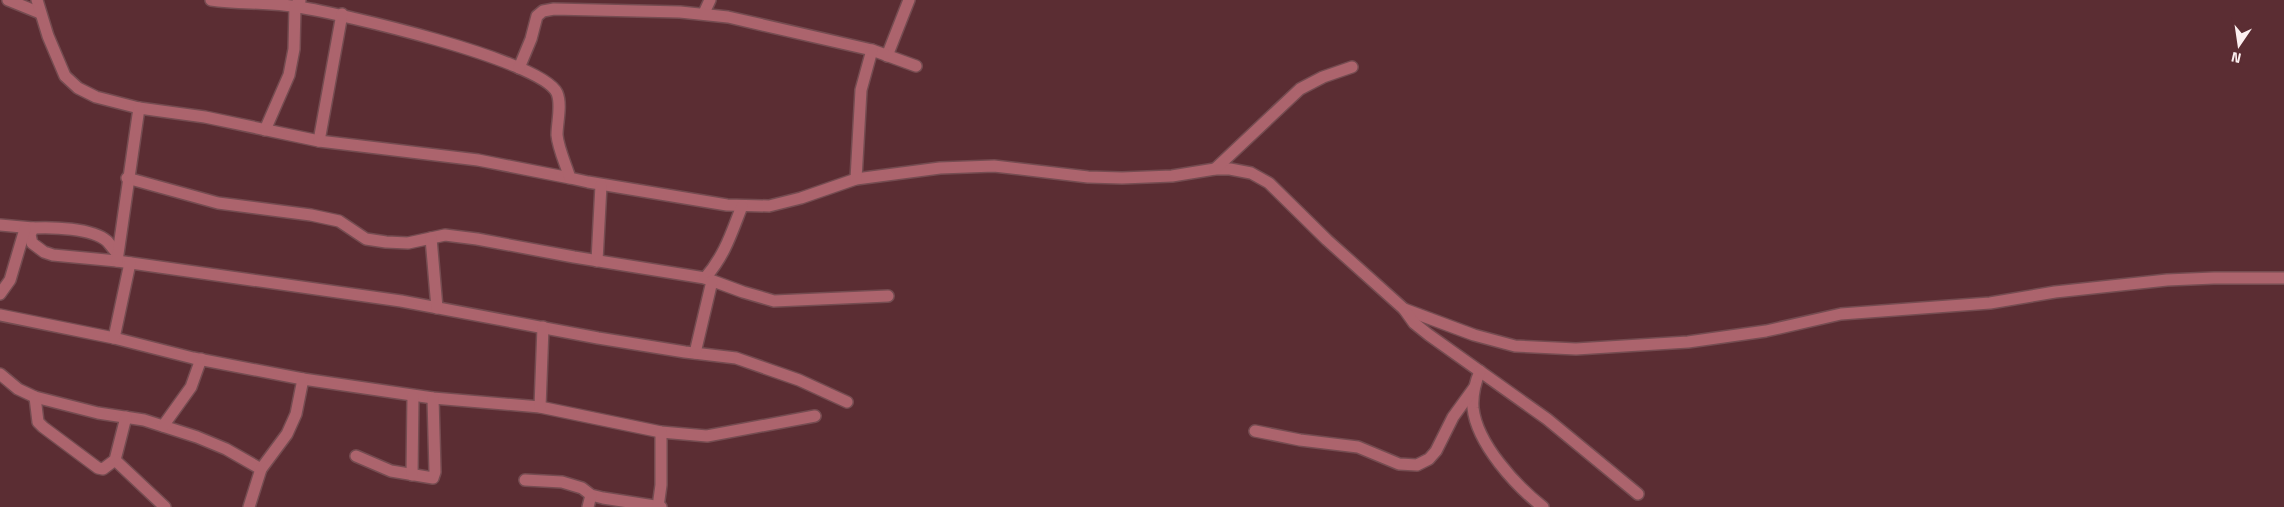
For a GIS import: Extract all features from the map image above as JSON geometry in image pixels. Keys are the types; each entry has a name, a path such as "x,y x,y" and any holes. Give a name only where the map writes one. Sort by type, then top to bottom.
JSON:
{"street":[{"path":"8,0 40,14"},
{"path":"37,0 40,14 65,76 78,88 96,98 139,108 205,117 319,141 478,160 601,185 742,206 769,206 856,179 940,168 994,166 1034,169 1088,177 1113,178 1172,176 1215,169 1230,169 1251,173 1270,184 1327,240 1404,309 1414,323 1428,335 1547,419 1638,494"},
{"path":"211,0 298,3 432,37 519,68 548,83 557,93 559,109 557,136 570,178"},
{"path":"704,13 710,0"},
{"path":"887,56 909,0"},
{"path":"265,130 289,76 294,49 298,3"},
{"path":"519,68 531,39 534,22 543,11 554,9 704,13 872,50 916,66"},
{"path":"319,141 342,14"},
{"path":"856,179 861,90 872,50"},
{"path":"1215,169 1300,89 1323,77 1352,67"},
{"path":"117,257 127,178 139,108"},
{"path":"127,178 218,203 330,219 339,222 366,238 408,243 446,236 477,239 708,279 774,301 888,296"},
{"path":"597,261 601,185"},
{"path":"695,353 708,279 727,245 742,206"},
{"path":"0,225 29,229 45,227 98,235 107,241 117,257"},
{"path":"29,229 32,243 44,252 53,255 117,257 130,263 437,308 544,326 598,338 736,358 799,380 847,402"},
{"path":"0,294 10,280 29,229"},
{"path":"431,238 437,308"},
{"path":"114,338 130,263"},
{"path":"1404,309 1474,335 1515,346 1576,349 1688,342 1766,331 1841,314 1990,303 2055,292 2167,280 2284,278"},
{"path":"0,315 114,338 201,359 303,379 413,396 540,407 661,432 707,436 815,416"},
{"path":"540,407 544,326"},
{"path":"164,426 191,387 201,359"},
{"path":"1480,371 1474,388 1473,406 1481,433 1494,455 1532,502 1543,507"},
{"path":"0,374 18,389 35,397 98,413 144,420 164,426 226,449 261,469"},
{"path":"249,507 261,469 290,428 296,414 303,379"},
{"path":"1255,431 1300,440 1358,447 1399,464 1418,465 1429,459 1436,451 1453,417 1474,388"},
{"path":"412,475 413,396"},
{"path":"35,397 38,422 42,427 98,468 103,469 115,460 126,418"},
{"path":"356,456 391,471 430,478 435,475 433,398"},
{"path":"525,480 562,482 582,488 591,495 622,502 660,507 661,432"},
{"path":"115,460 165,507"},
{"path":"588,507 591,495"}]}
